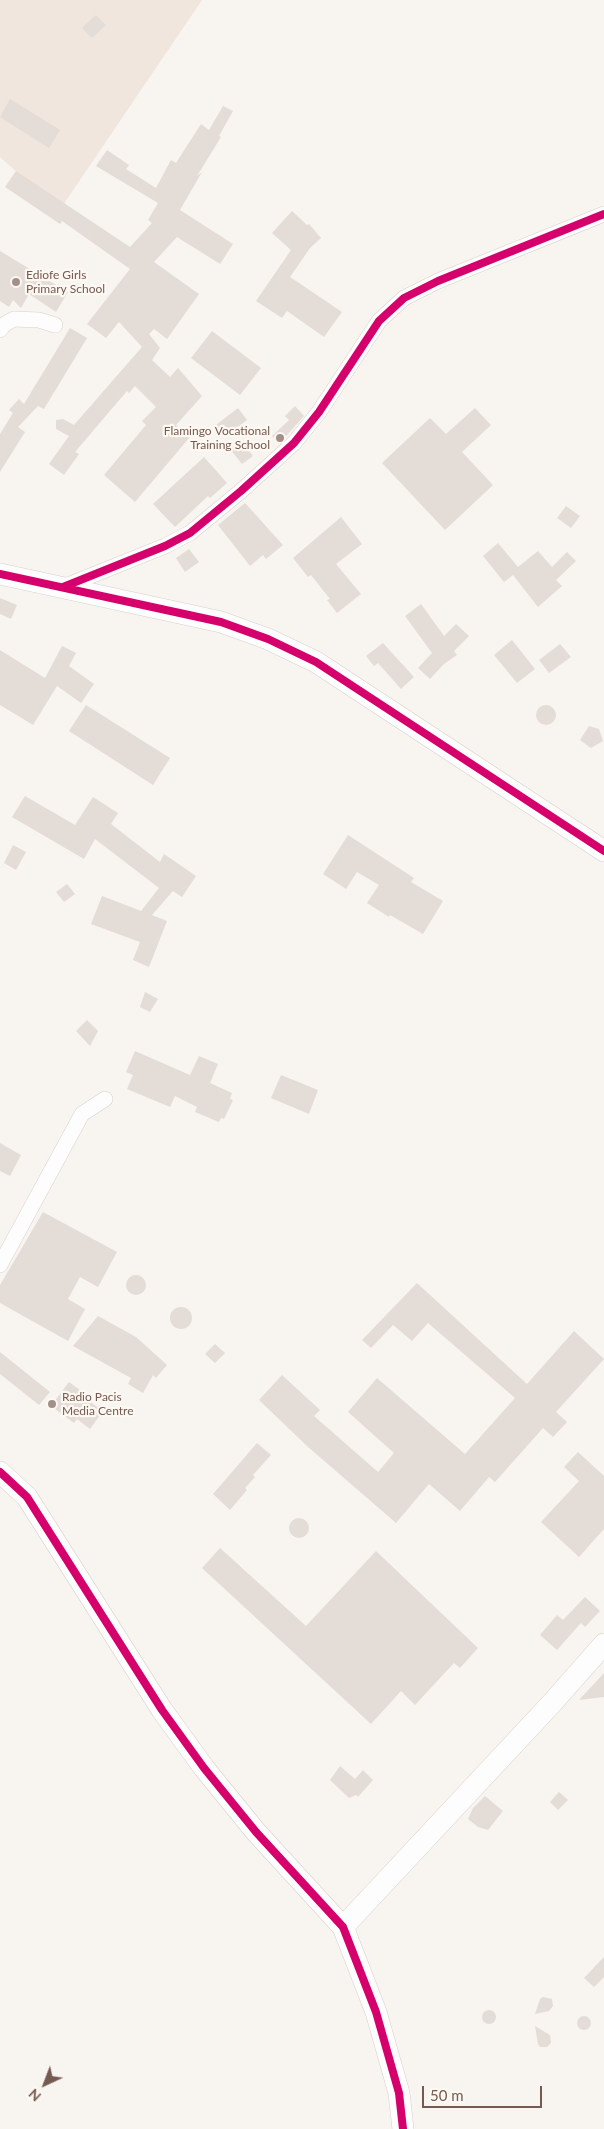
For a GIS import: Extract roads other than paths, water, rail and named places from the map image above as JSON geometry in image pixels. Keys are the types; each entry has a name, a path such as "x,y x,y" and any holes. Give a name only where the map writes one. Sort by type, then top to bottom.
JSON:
{"street":[{"path":"63,587 165,546 190,533 242,491 294,443 320,412 379,321 404,298 438,281 604,214"},
{"path":"0,330 14,318 39,320 55,325"},
{"path":"0,574 221,622 292,650 316,662 604,851"},
{"path":"0,1265 82,1114 105,1099"},
{"path":"0,1472 27,1497 162,1710 204,1768 256,1832 343,1927 376,2012 398,2093 403,2129"},
{"path":"343,1927 552,1703 604,1644"}],"place":[{"name":"Ediofe Girls Primary School","path":"16,282"},
{"name":"Flamingo Vocational Training School","path":"280,438"},
{"name":"Radio Pacis Media Centre","path":"52,1404"}]}
